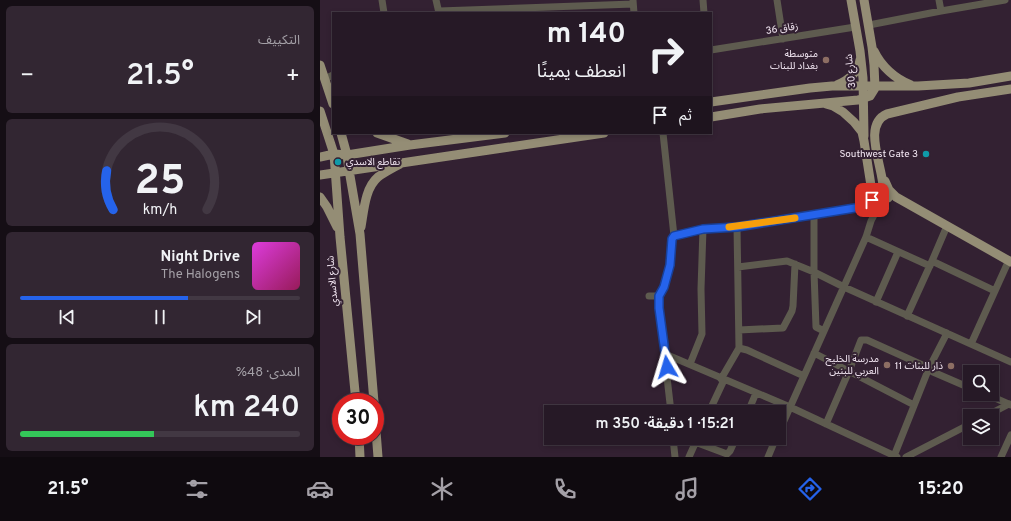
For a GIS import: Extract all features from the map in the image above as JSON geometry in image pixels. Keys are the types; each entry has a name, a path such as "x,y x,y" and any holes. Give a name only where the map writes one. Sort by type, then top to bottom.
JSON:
{"main road":[{"name":"شارع 30","path":"851,0 860,51 864,86 864,141"},
{"path":"712,117 760,109 864,99 872,95 875,87 872,47 864,0"},
{"path":"872,47 877,57 893,75 906,83 918,86"},
{"path":"832,86 844,82 855,73 859,65 860,51"},
{"path":"320,65 329,77 331,95"},
{"path":"712,102 832,86 918,86 969,83 1011,76"},
{"path":"969,83 971,95"},
{"path":"864,116 871,98 880,89 887,87"},
{"path":"879,197 884,189 875,133 877,123 880,119 892,113 938,101 1011,89"},
{"path":"819,104 833,106 843,112 862,132 872,189 879,197 908,204"},
{"name":"شارع الاسدي","path":"320,111 334,154 340,237 355,393"},
{"path":"341,134 347,155 360,234 373,393"},
{"path":"380,134 410,145"},
{"path":"320,157 334,154 347,155 497,134"},
{"path":"320,175 405,161 597,134"},
{"path":"360,234 364,207 369,190 378,177 405,161"},
{"path":"881,169 889,190 896,197 1010,261"},
{"path":"320,197 331,214 340,237"},
{"path":"359,445 360,457"},
{"path":"377,445 378,457"}],"street":[{"path":"382,0 384,12"},
{"path":"436,0 439,12 633,2 634,12"},
{"path":"703,0 704,12"},
{"path":"777,0 783,39"},
{"path":"939,0 941,11"},
{"path":"869,25 1006,0"},
{"name":"زقاق 36","path":"712,50 855,27"},
{"path":"663,134 674,236 672,239 670,265 664,287 659,296 659,308 670,405"},
{"path":"674,236 703,229 737,227 861,207 879,197"},
{"path":"786,416 866,237 879,197"},
{"path":"814,215 816,327 824,331"},
{"path":"907,316 947,226"},
{"path":"712,405 739,348 737,227"},
{"path":"690,364 702,334 701,289 703,229"},
{"path":"866,237 898,252 995,291"},
{"path":"876,302 898,252"},
{"path":"971,344 1010,261"},
{"path":"738,267 787,262 795,264 1011,362"},
{"path":"739,330 783,328 793,306 795,264"},
{"path":"649,296 659,296"},
{"path":"665,354 790,407 896,456 929,368 947,334"},
{"path":"826,424 861,340 867,340 963,385"},
{"path":"739,348 747,350 804,376"},
{"path":"814,353 914,405"},
{"path":"751,405 756,393"},
{"path":"999,400 1010,405"},
{"path":"999,410 1010,405"},
{"path":"906,457 963,428"},
{"path":"1001,457 1011,435"},
{"path":"674,445 675,457"},
{"path":"689,457 694,445"},
{"path":"707,445 728,454 732,445"},
{"path":"768,457 773,445"}],"slow traffic":[{"path":"729,227 795,218"}],"place":[{"name":"متوسطة بغداد للبنات","path":"826,60"},
{"name":"Southwest Gate 3","path":"926,154"},
{"name":"تقاطع الاسدي","path":"338,162"},
{"name":"مدرسة الخليج العربي للبنين","path":"887,365"},
{"name":"11 ذار للبنات","path":"951,366"}],"route":[{"path":"667,367 659,308 659,296 664,287 670,265 672,239 674,236 677,234 703,229 737,227 861,207 872,200"}]}
